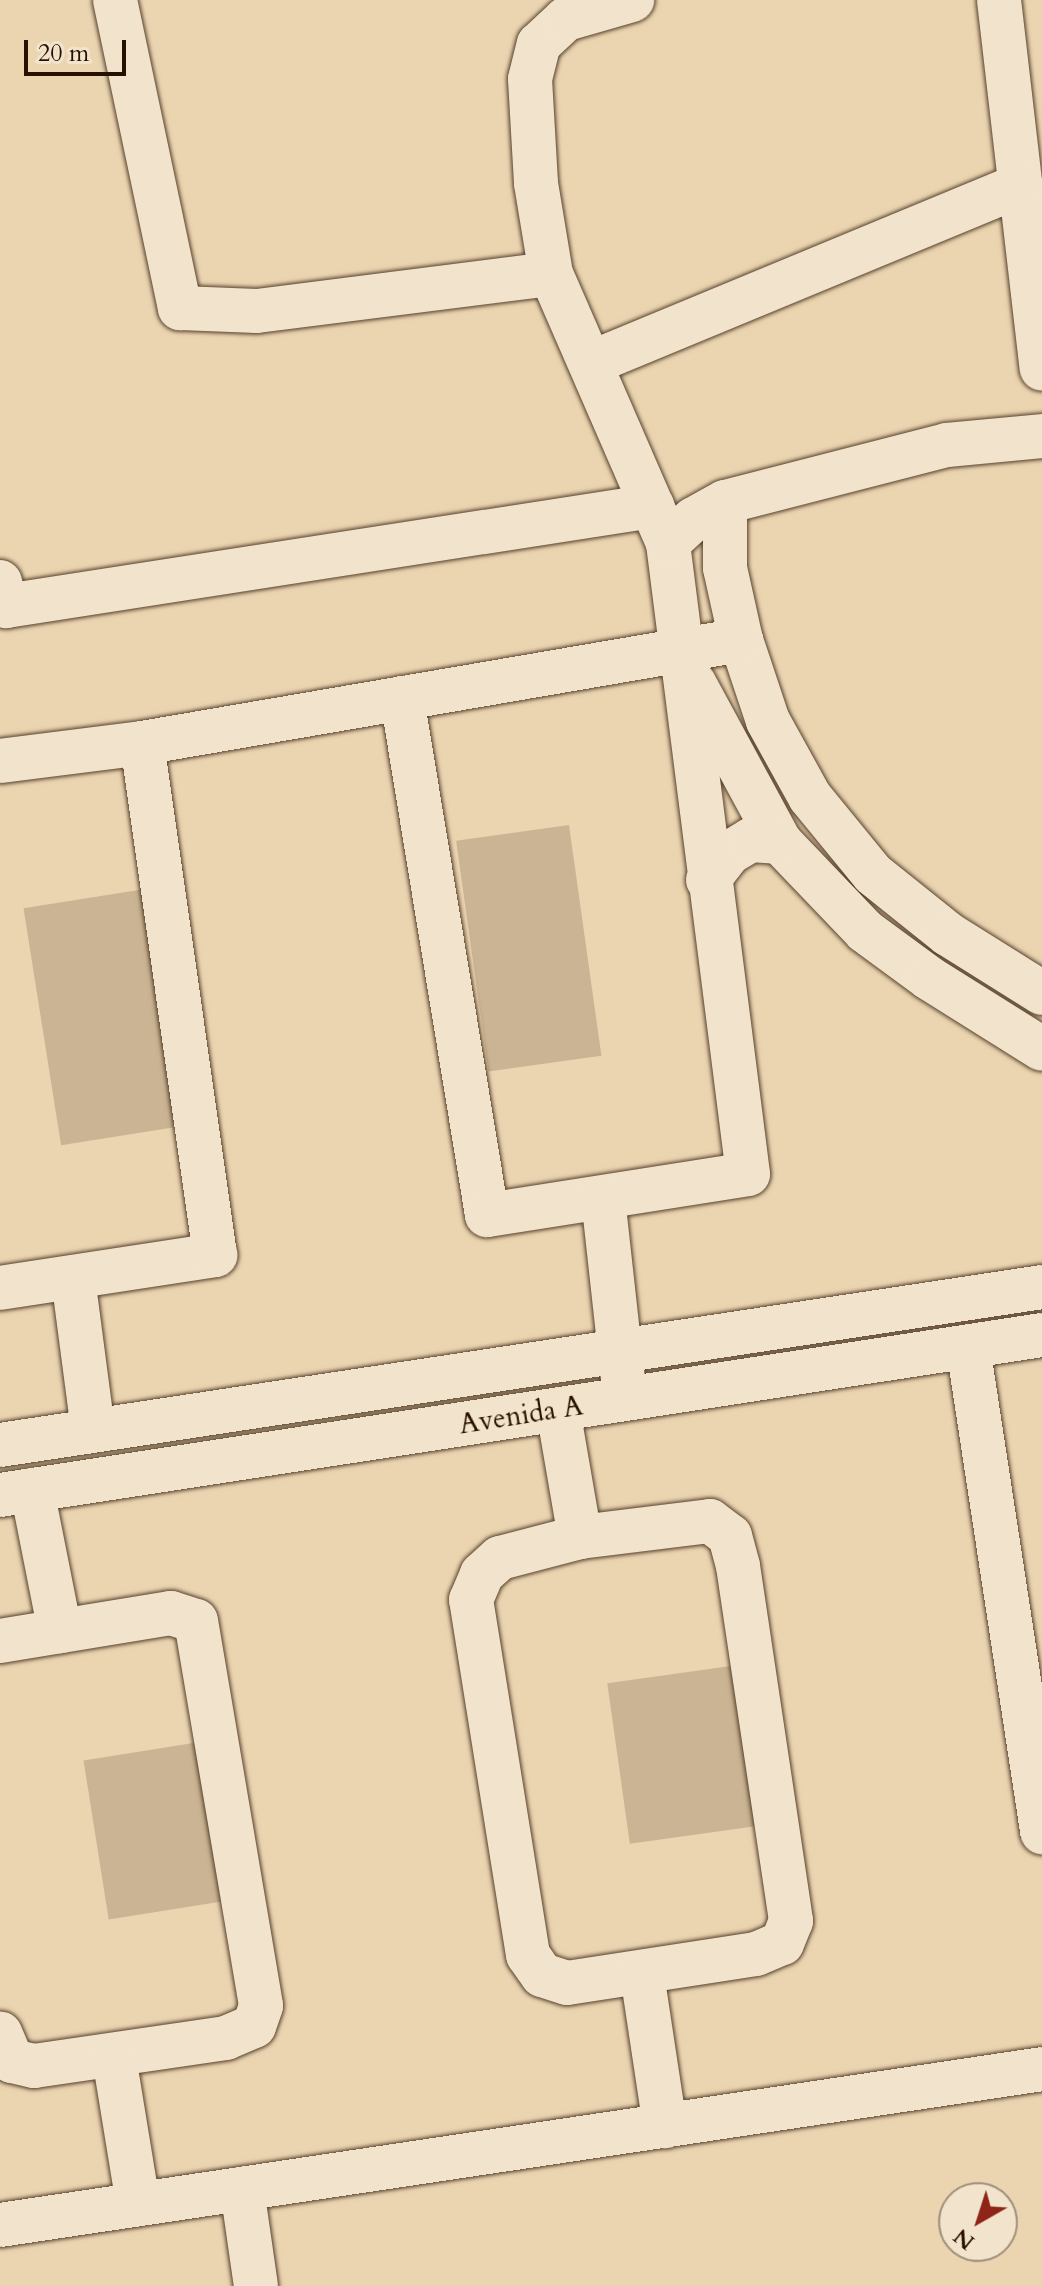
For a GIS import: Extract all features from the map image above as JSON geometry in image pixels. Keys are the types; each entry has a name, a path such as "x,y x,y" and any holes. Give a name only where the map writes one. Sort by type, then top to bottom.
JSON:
{"street":[{"path":"115,0 180,308 257,311 551,274"},
{"path":"402,698 487,1215 748,1174 660,525 551,274 536,183 530,79 539,44 566,19 632,0"},
{"path":"999,0 1042,369"},
{"path":"591,363 1021,185"},
{"path":"0,582 6,606 660,525 694,519 725,502 947,445 1042,436"},
{"path":"725,502 725,568 741,640 768,721 810,797 873,874 948,934 1042,993"},
{"path":"0,761 142,743 677,648 741,640"},
{"path":"677,648 726,750 780,842 865,931 929,978 1042,1049"},
{"path":"0,1288 215,1255 142,743"},
{"path":"708,880 729,853 751,840 780,842"},
{"path":"603,1198 626,1398"},
{"path":"73,1278 93,1430"},
{"name":"Avenida A","path":"0,1445 1042,1287"},
{"name":"Avenida A","path":"16,1492 1042,1335"},
{"path":"968,1347 1040,1804"},
{"path":"558,1410 580,1537"},
{"path":"16,1492 60,1631"},
{"path":"710,1521 730,1536 791,1921 782,1943 756,1954 642,1974 567,1983 542,1975 528,1955 471,1600 482,1574 500,1558 580,1537 710,1521"},
{"path":"0,1641 171,1613 196,1621 261,2006 254,2026 226,2038 114,2057 34,2066 12,2061 0,2033"},
{"path":"642,1974 665,2126"},
{"path":"114,2057 138,2204"},
{"path":"0,2225 1042,2069"},
{"path":"242,2189 256,2286"}],"shaded area":[{"path":"569,825 601,1056 489,1072 456,841"},
{"path":"145,889 183,1126 61,1145 24,908"},
{"path":"738,1665 761,1825 630,1844 607,1683"},
{"path":"206,1741 231,1900 109,1919 84,1760"}]}
